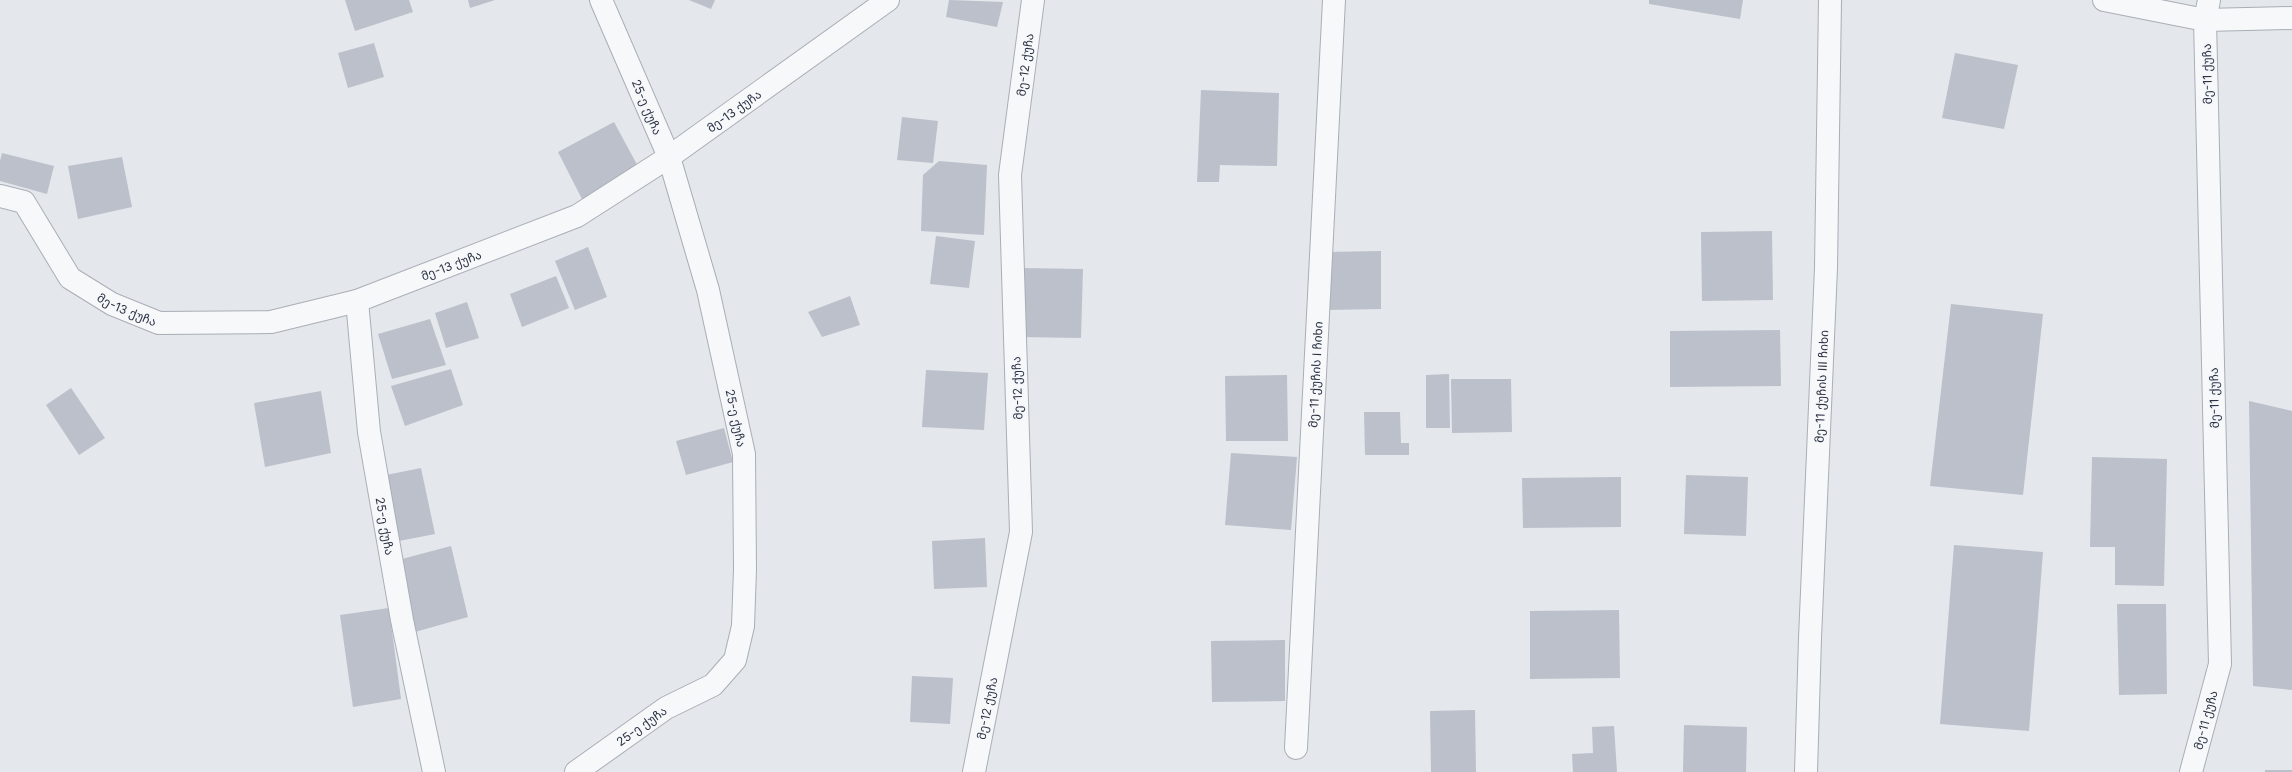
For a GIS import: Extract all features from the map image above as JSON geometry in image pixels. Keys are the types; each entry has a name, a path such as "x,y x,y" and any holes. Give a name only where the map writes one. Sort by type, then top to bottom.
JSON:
{"street":[{"name":"25-ე ქუჩა","path":"576,772 666,708 713,685 735,660 743,626 746,511 744,454 708,290 669,157 601,0"},
{"name":"მე-13 ქუჩა","path":"0,196 24,202 70,278 112,304 159,323 271,322 357,300 577,216 669,157 888,0"},
{"name":"მე-12 ქუჩა","path":"974,772 1021,532 1010,175 1033,0"},
{"name":"მე-11 ქუჩის I ჩიხი","path":"1296,748 1334,0"},
{"name":"მე-11 ქუჩის III ჩიხი","path":"1806,772 1810,638 1826,268 1830,0"},
{"path":"2104,0 2292,18"},
{"name":"მე-11 ქუჩა","path":"2191,772 2220,664 2207,10"},
{"name":"25-ე ქუჩა","path":"357,300 369,432 402,620 434,772"}],"building":[{"path":"345,0 409,0 413,12 355,31"},
{"path":"468,0 495,0 470,8"},
{"path":"689,0 715,0 711,9"},
{"path":"949,0 1003,2 997,27 946,17"},
{"path":"1649,0 1743,0 1740,19 1649,4"},
{"path":"374,43 384,77 348,88 338,53"},
{"path":"1955,53 2018,65 2004,129 1942,118"},
{"path":"1201,90 1279,93 1277,166 1220,165 1219,182 1197,182"},
{"path":"902,117 938,121 933,163 897,160"},
{"path":"614,122 641,172 584,203 558,152"},
{"path":"2,153 54,166 47,194 0,181 0,161"},
{"path":"122,157 132,207 78,219 68,166"},
{"path":"939,161 987,165 984,235 921,231 923,175"},
{"path":"1772,231 1773,300 1702,301 1701,232"},
{"path":"936,236 975,241 969,288 930,284"},
{"path":"588,247 607,297 575,310 555,261"},
{"path":"1381,251 1381,309 1328,310 1327,252"},
{"path":"1022,268 1083,269 1081,338 1020,337"},
{"path":"556,276 569,308 522,327 510,294"},
{"path":"850,296 860,325 822,337 808,312"},
{"path":"467,302 479,338 446,348 435,313"},
{"path":"1951,304 2043,314 2023,495 1930,486"},
{"path":"430,319 446,365 392,379 378,334"},
{"path":"1780,330 1781,386 1670,387 1670,331"},
{"path":"451,369 463,405 405,426 391,386"},
{"path":"926,370 988,373 984,430 922,427"},
{"path":"1449,374 1450,428 1426,428 1426,375"},
{"path":"1287,375 1288,441 1226,441 1225,376"},
{"path":"1451,379 1511,379 1512,432 1452,433"},
{"path":"71,388 105,438 79,455 46,405"},
{"path":"321,391 331,453 265,467 254,403"},
{"path":"2249,401 2292,411 2292,690 2253,686"},
{"path":"1364,412 1400,412 1401,443 1409,443 1409,455 1365,455"},
{"path":"724,428 733,462 686,475 676,441"},
{"path":"1231,453 1297,457 1291,530 1225,525"},
{"path":"2092,457 2167,459 2164,586 2115,585 2115,547 2090,547"},
{"path":"421,468 435,534 399,541 386,475"},
{"path":"1686,475 1748,477 1746,536 1684,534"},
{"path":"1621,477 1621,527 1523,528 1522,478"},
{"path":"985,538 987,587 934,589 932,541"},
{"path":"1954,545 2043,552 2029,731 1940,724"},
{"path":"451,546 468,617 415,632 398,560"},
{"path":"2117,604 2166,604 2167,694 2119,695"},
{"path":"389,608 401,699 353,707 340,615"},
{"path":"1619,610 1620,678 1530,679 1530,611"},
{"path":"1285,640 1285,701 1212,702 1211,641"},
{"path":"912,676 953,678 950,724 910,722"},
{"path":"1475,710 1476,772 1431,772 1430,711"},
{"path":"1684,725 1747,727 1746,772 1683,772"},
{"path":"1614,726 1617,772 1573,772 1572,754 1593,753 1592,727"},
{"path":"2265,770 2292,770 2292,772 2265,772"}]}
